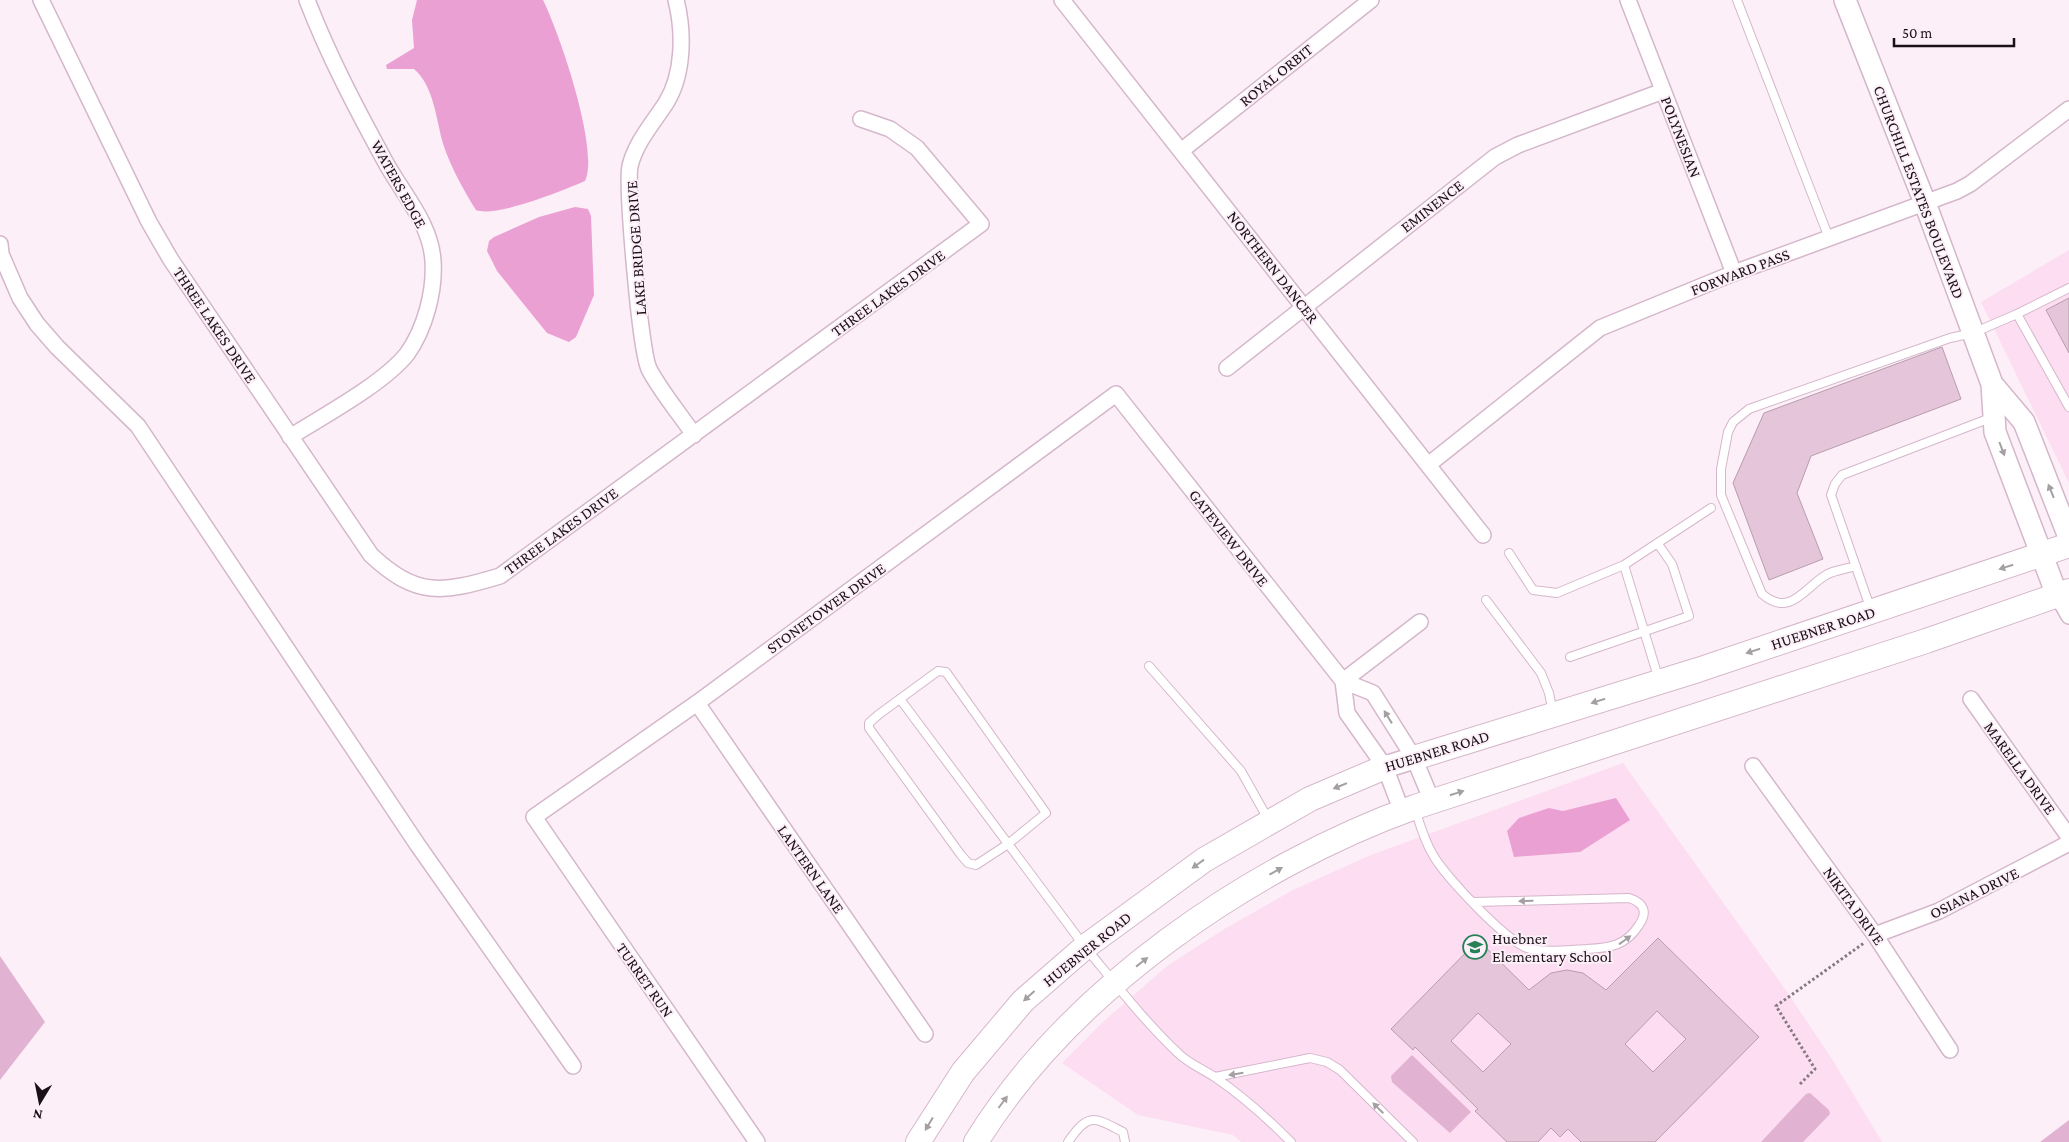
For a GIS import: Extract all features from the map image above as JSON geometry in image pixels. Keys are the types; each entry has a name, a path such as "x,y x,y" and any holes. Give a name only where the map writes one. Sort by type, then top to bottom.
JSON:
{"main road":[{"name":"HUEBNER ROAD","path":"1414,758 1659,682 2041,556 2069,545"},
{"path":"976,1142 1002,1102 1059,1035 1115,984 1177,935 1240,892 1320,848 1369,824 1416,807 1926,641 2063,593"},
{"name":"HUEBNER ROAD","path":"918,1142 963,1072 1023,1001 1085,947 1204,860 1269,821 1310,799 1385,767"}],"street":[{"name":"THREE LAKES DRIVE","path":"41,0 150,222 171,260 371,555 390,574 420,587 437,589 461,588 500,576 981,224 917,148 890,129 861,119"},
{"name":"WATERS EDGE","path":"290,436 365,389 406,354 423,323 431,287 433,260 421,220 386,164 351,100 324,44 307,0"},
{"name":"LAKE BRIDGE DRIVE","path":"676,0 681,51 677,73 667,101 648,129 634,155 630,166 630,196 642,337 649,368 694,435"},
{"name":"NORTHERN DANCER","path":"1062,0 1483,535"},
{"name":"ROYAL ORBIT","path":"1181,151 1371,0"},
{"name":"POLYNESIAN","path":"1628,0 1734,273"},
{"name":"CHURCHILL ESTATES BOULEVARD","path":"1845,0 1925,203 1992,384 2004,412 2024,422 2069,537"},
{"name":"EMINENCE","path":"1227,368 1495,157 1518,146 1663,91"},
{"name":"FORWARD PASS","path":"1428,465 1600,328 1734,273 1925,203 1970,184 2069,109"},
{"path":"0,244 1,254 20,298 38,324 57,347 138,426 417,844 573,1066"},
{"name":"GATEVIEW DRIVE","path":"1116,394 1343,681"},
{"name":"STONETOWER DRIVE","path":"534,817 696,703 1116,394"},
{"path":"2004,412 1995,432 2041,556 2063,593 2069,616"},
{"path":"1343,681 1420,622"},
{"path":"1343,681 1374,693 1414,758 1416,807"},
{"path":"1343,681 1347,713 1416,807"},
{"name":"MARELLA DRIVE","path":"1971,699 2069,837"},
{"name":"LANTERN LANE","path":"696,703 925,1034"},
{"name":"HUEBNER ROAD","path":"1385,767 1414,758"},
{"name":"NIKITA DRIVE","path":"1753,766 1875,935 1950,1050"},
{"name":"TURRET RUN","path":"534,817 757,1142"},
{"name":"OSIANA DRIVE","path":"1875,935 1939,911 2069,843"}],"lane":[{"path":"1737,0 1829,238"},
{"path":"1856,566 1826,574 1797,599 1776,603 1762,594 1722,495 1721,469 1728,432 1733,422 1748,409 1923,347 1973,333 2069,288"},
{"path":"2017,314 2069,407"},
{"path":"1872,612 1832,495 1835,484 1842,475 2004,412"},
{"path":"1509,554 1533,590 1557,593 1624,565 1711,508"},
{"path":"1570,657 1689,616 1672,564 1658,544"},
{"path":"1624,565 1659,682"},
{"path":"1486,600 1541,673 1549,692 1554,715"},
{"path":"1149,666 1241,771 1269,821"},
{"path":"935,672 946,672 1046,813 1008,844 976,865 968,863 869,728 869,723 935,672"},
{"path":"900,698 1085,947 1115,984 1178,1054 1215,1077 1261,1112 1291,1142"},
{"path":"1416,807 1422,833 1443,870 1474,902 1509,937 1529,949 1554,951 1612,947 1625,942 1644,917 1644,907 1639,901 1629,898 1474,902"},
{"path":"1215,1077 1310,1058 1326,1062 1340,1070 1413,1142"},
{"path":"1068,1142 1089,1120 1100,1119 1123,1132 1126,1142"}],"path":[{"path":"1800,1084 1815,1070 1776,1006 1875,935"}],"shaded area":[{"path":"417,0 543,0 567,63 583,119 588,166 585,181 514,207 499,210 476,210 448,158 433,102 426,84 414,69 387,69 386,65 414,48 412,20"},
{"path":"575,207 588,209 591,216 594,295 576,337 569,342 547,333 497,271 487,251 489,241 494,237 539,217"},
{"path":"2069,250 2069,483 1981,302"},
{"name":"Huebner Elementary School","path":"1623,763 1785,989 1832,1059 1882,1142 1241,1142 1233,1135 1138,1115 1062,1063 1104,1021 1167,966 1226,928 1293,890 1371,855"},
{"path":"1616,798 1630,820 1580,852 1514,857 1507,831 1519,818 1549,808 1563,811"},
{"path":"0,956 45,1022 0,1080"},
{"path":"1412,1055 1471,1112 1450,1133 1392,1082 1391,1076"},
{"path":"1810,1093 1829,1110 1830,1114 1803,1142 1761,1142 1806,1094"},
{"path":"2069,1120 2069,1142 2040,1142"}],"building":[{"path":"2069,298 2069,353 2046,310"},
{"path":"1942,347 1961,399 1811,456 1797,493 1823,559 1769,580 1733,483 1764,413"},
{"path":"1658,938 1759,1037 1655,1142 1581,1142 1568,1129 1560,1137 1551,1128 1538,1142 1507,1142 1475,1111 1478,1109 1415,1047 1413,1050 1391,1029 1478,940 1529,990 1551,973 1567,970 1583,973 1606,990","holes":["1657,1011 1686,1039 1653,1072 1625,1044","1478,1013 1511,1044 1483,1072 1451,1041"]}],"place":[{"name":"Huebner Elementary School","path":"1475,947"}]}
